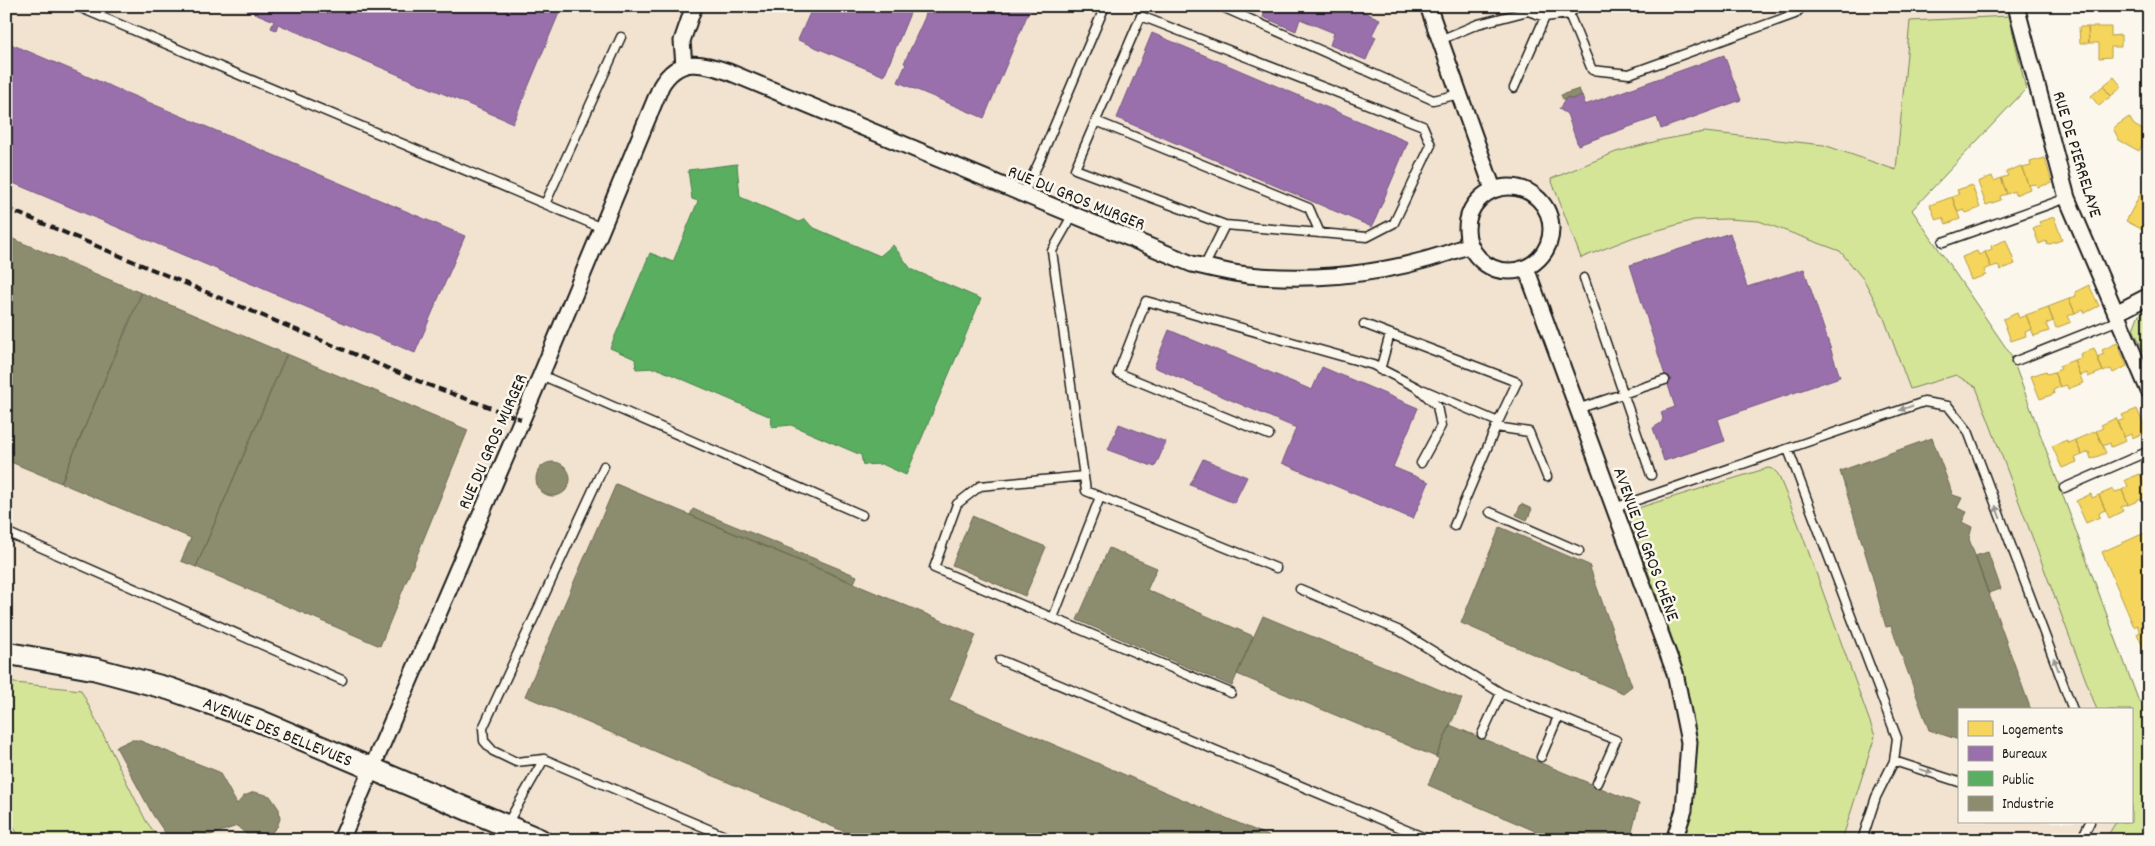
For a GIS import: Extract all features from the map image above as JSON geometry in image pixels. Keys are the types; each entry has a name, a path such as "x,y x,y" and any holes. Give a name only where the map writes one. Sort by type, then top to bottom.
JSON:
{"street":[{"path":"684,65 682,41 694,6"},
{"path":"1428,6 1494,189"},
{"name":"RUE DE PIERRELAYE","path":"2016,6 2067,198 2149,391"},
{"name":"RUE DU GROS MURGER","path":"341,840 541,375 661,86 667,75 684,65 700,64 721,70 1072,216 1192,264 1204,267 1246,275 1314,278 1349,276 1407,265 1470,245"},
{"path":"1503,187 1523,189 1539,199 1549,216 1550,236 1548,246 1536,261 1526,268 1509,271 1490,266 1475,254 1470,245 1466,229 1470,212 1479,198 1494,189 1503,187"},
{"name":"AVENUE DU GROS CHÊNE","path":"1526,268 1676,673 1689,742 1684,810 1674,840"},
{"path":"2118,317 2149,296"},
{"name":"AVENUE DES BELLEVUES","path":"6,653 95,668 170,689 258,720 540,840"}],"lane":[{"path":"76,6 602,228"},
{"path":"1023,195 1039,162 1105,6"},
{"path":"1220,6 1434,100 1460,94"},
{"path":"1440,40 1478,24 1528,11 1545,17 1569,14 1578,6"},
{"path":"1569,14 1592,70 1629,74 1796,14 1803,6"},
{"path":"1141,16 1423,126 1431,145 1394,223 1367,237 1225,225 1075,169 1141,16"},
{"path":"1514,88 1545,17"},
{"path":"545,204 621,37"},
{"path":"1096,121 1309,208 1320,233"},
{"path":"1942,242 2067,198"},
{"path":"1072,216 1052,251 1086,491 1276,568"},
{"path":"1204,267 1225,225"},
{"path":"1584,278 1651,475"},
{"path":"1269,435 1118,373 1146,301 1372,365 1497,425 1529,432 1547,477"},
{"path":"2016,360 2118,317"},
{"path":"1364,324 1517,382 1454,526"},
{"path":"1380,370 1390,334"},
{"path":"541,375 862,515"},
{"path":"1578,409 1666,380"},
{"path":"1418,388 1437,406 1442,426 1420,463"},
{"path":"1614,508 1924,402 1948,406 1968,431 2072,708"},
{"path":"1788,449 1897,738 1894,761 1876,797 1862,840"},
{"path":"2064,488 2149,451"},
{"path":"604,466 483,728 484,741 493,751 516,762 544,759 734,840"},
{"path":"1084,476 980,486 957,504 934,568 1231,693"},
{"path":"1053,618 1100,497"},
{"path":"1490,512 1579,551"},
{"path":"6,532 342,680"},
{"path":"1300,589 1400,631 1501,693 1616,740 1597,783"},
{"path":"1000,660 1430,840"},
{"path":"1482,734 1501,693"},
{"path":"1540,757 1558,717"},
{"path":"506,826 544,759"},
{"path":"1894,761 1958,782"},
{"path":"2081,840 2088,824"}],"shaded area":[{"path":"6,6 2005,6 2015,36 2026,89 1912,210 2011,355 2149,728 2149,840 6,840"}],"green space":[{"path":"2009,16 2026,89 1912,210 2011,355 2139,702 2149,697 2149,840 2105,840 2115,824 2132,824 2132,708 2096,708 1976,387 1956,375 1910,389 1884,318 1864,280 1840,251 1759,221 1727,219 1694,220 1634,237 1581,258 1551,179 1616,152 1661,140 1704,132 1824,145 1896,170 1910,21"},
{"path":"2149,308 2149,352 2147,357 2133,329 2138,316"},
{"path":"1768,468 1773,469 1778,474 1798,523 1875,736 1842,840 1685,840 1693,804 1696,753 1693,722 1684,672 1630,521 1641,507"},
{"path":"6,682 81,690 146,821 160,840 22,840 10,822 6,821"}],"building: Logements":[{"path":"2079,27 2088,27 2089,43 2080,43"},
{"path":"2088,27 2111,27 2111,36 2121,35 2121,47 2111,47 2111,57 2099,58 2099,43 2089,43"},
{"path":"2114,77 2122,87 2111,96 2103,86"},
{"path":"2103,86 2111,96 2099,106 2091,96"},
{"path":"2129,117 2134,125 2148,133 2139,151 2119,140 2113,128"},
{"path":"2045,158 2052,183 2037,187 2036,184 2028,185 2022,168 2031,166 2030,162"},
{"path":"2021,166 2030,189 2015,195 2014,191 2007,194 2001,178 2008,176 2006,172"},
{"path":"1992,176 1994,181 2001,178 2007,194 2000,196 2001,200 1986,205 1978,182"},
{"path":"1972,185 1980,208 1966,213 1964,210 1958,212 1952,197 1959,194 1957,190"},
{"path":"2141,193 2149,197 2149,224 2145,231 2126,221"},
{"path":"1952,197 1960,219 1946,224 1943,218 1936,220 1930,205"},
{"path":"2054,217 2062,240 2047,245 2046,241 2039,244 2033,228 2041,226 2039,222"},
{"path":"2006,240 2015,264 2000,270 1998,265 1991,267 1985,252 1992,249 1991,246"},
{"path":"1977,251 1979,255 1985,252 1991,267 1984,270 1986,275 1971,280 1962,257"},
{"path":"2089,285 2099,306 2085,313 2083,309 2075,313 2069,299 2076,296 2075,292"},
{"path":"2069,299 2075,313 2068,316 2071,322 2056,328 2048,307"},
{"path":"2048,307 2053,321 2046,324 2049,331 2034,336 2026,315"},
{"path":"2017,313 2019,318 2026,315 2032,329 2025,332 2026,336 2011,341 2003,319"},
{"path":"2117,343 2127,366 2113,373 2111,369 2103,372 2097,357 2104,354 2102,350"},
{"path":"2094,348 2103,371 2088,377 2087,373 2080,376 2074,360 2081,358 2080,354"},
{"path":"2074,360 2083,383 2068,389 2067,385 2060,387 2054,372 2061,369 2059,366"},
{"path":"2046,371 2047,374 2054,372 2060,387 2053,390 2054,394 2040,399 2031,376"},
{"path":"2137,409 2147,432 2132,438 2131,434 2124,437 2117,422 2124,419 2122,415"},
{"path":"2116,418 2126,441 2111,447 2110,443 2103,446 2096,431 2103,428 2101,425"},
{"path":"2096,431 2106,453 2091,459 2089,452 2082,455 2075,440"},
{"path":"2067,440 2068,443 2075,440 2082,455 2075,458 2077,462 2062,468 2052,446"},
{"path":"2149,468 2149,490 2147,491 2141,476 2147,473 2146,469"},
{"path":"2140,474 2149,496 2128,505 2122,490 2128,486 2125,480"},
{"path":"2113,489 2115,492 2122,490 2128,505 2121,507 2123,511 2109,518 2099,495"},
{"path":"2091,494 2092,498 2099,495 2105,510 2099,513 2100,517 2086,523 2076,501"},
{"path":"2149,531 2149,660 2137,634 2140,632 2137,625 2134,627 2102,552"}],"building: Bureaux":[{"path":"238,6 562,6 513,123 278,24 276,30 271,28 274,21"},
{"path":"813,6 913,6 884,76 798,40"},
{"path":"930,6 1031,6 984,118 898,82 925,13 927,14"},
{"path":"1267,6 1350,6 1380,19 1372,35 1376,37 1366,60 1330,45 1334,33 1300,19 1296,31 1263,17"},
{"path":"1152,33 1408,142 1372,227 1117,118"},
{"path":"6,42 465,236 415,353 6,180"},
{"path":"1724,55 1741,100 1661,129 1657,117 1578,145 1567,114 1559,109 1567,97 1571,99 1582,96 1585,105"},
{"path":"1730,233 1747,287 1804,269 1840,377 1718,419 1725,441 1664,461 1653,428 1661,423 1663,419 1661,412 1675,407 1630,265"},
{"path":"1169,330 1312,390 1322,367 1418,408 1393,467 1429,482 1413,519 1282,463 1296,428 1154,367"},
{"path":"1119,424 1166,442 1155,467 1108,450"},
{"path":"1203,459 1247,477 1234,503 1190,485"}],"building: Public":[{"path":"737,164 740,197 799,222 805,219 812,227 880,256 893,245 911,269 981,299 906,475 882,464 863,465 861,455 791,425 772,427 771,417 656,368 636,369 635,359 610,348 650,253 673,262 698,201 692,199 688,170"}],"building: Industrie":[{"path":"1579,89 1582,96 1571,99 1567,97 1564,101 1561,95"},
{"path":"6,236 141,293 61,483 6,460"},
{"path":"142,293 286,354 196,567 181,561 191,538 61,483"},
{"path":"287,354 468,430 380,646 196,567"},
{"path":"1932,438 1953,495 1962,498 1957,508 1967,512 1962,522 1972,527 1969,539 2030,708 1958,708 1958,740 1929,730 1891,626 1886,627 1840,471"},
{"path":"553,462 560,463 565,467 569,472 569,486 565,491 560,495 553,496 546,495 541,491 537,486 536,479 537,472 541,467 546,463"},
{"path":"616,484 976,635 949,700 1278,840 864,840 525,696"},
{"path":"1521,504 1532,509 1527,520 1516,515"},
{"path":"693,509 857,576 854,583 690,515"},
{"path":"972,516 1046,547 1025,596 952,565"},
{"path":"1500,527 1589,565 1632,686 1623,693 1461,623"},
{"path":"1109,548 1157,568 1147,590 1253,636 1232,686 1077,620"},
{"path":"1988,552 2001,589 1988,593 1975,556"},
{"path":"1263,616 1462,699 1436,757 1237,674"},
{"path":"1450,725 1639,804 1630,840 1556,840 1428,785 1439,759 1436,757"},
{"path":"131,740 138,740 219,772 237,804 244,796 254,792 270,796 279,809 280,819 277,827 270,834 260,838 248,836 237,826 197,840 170,840 153,815 116,747"}],"railway":[{"path":"6,208 423,383 521,419"}]}
